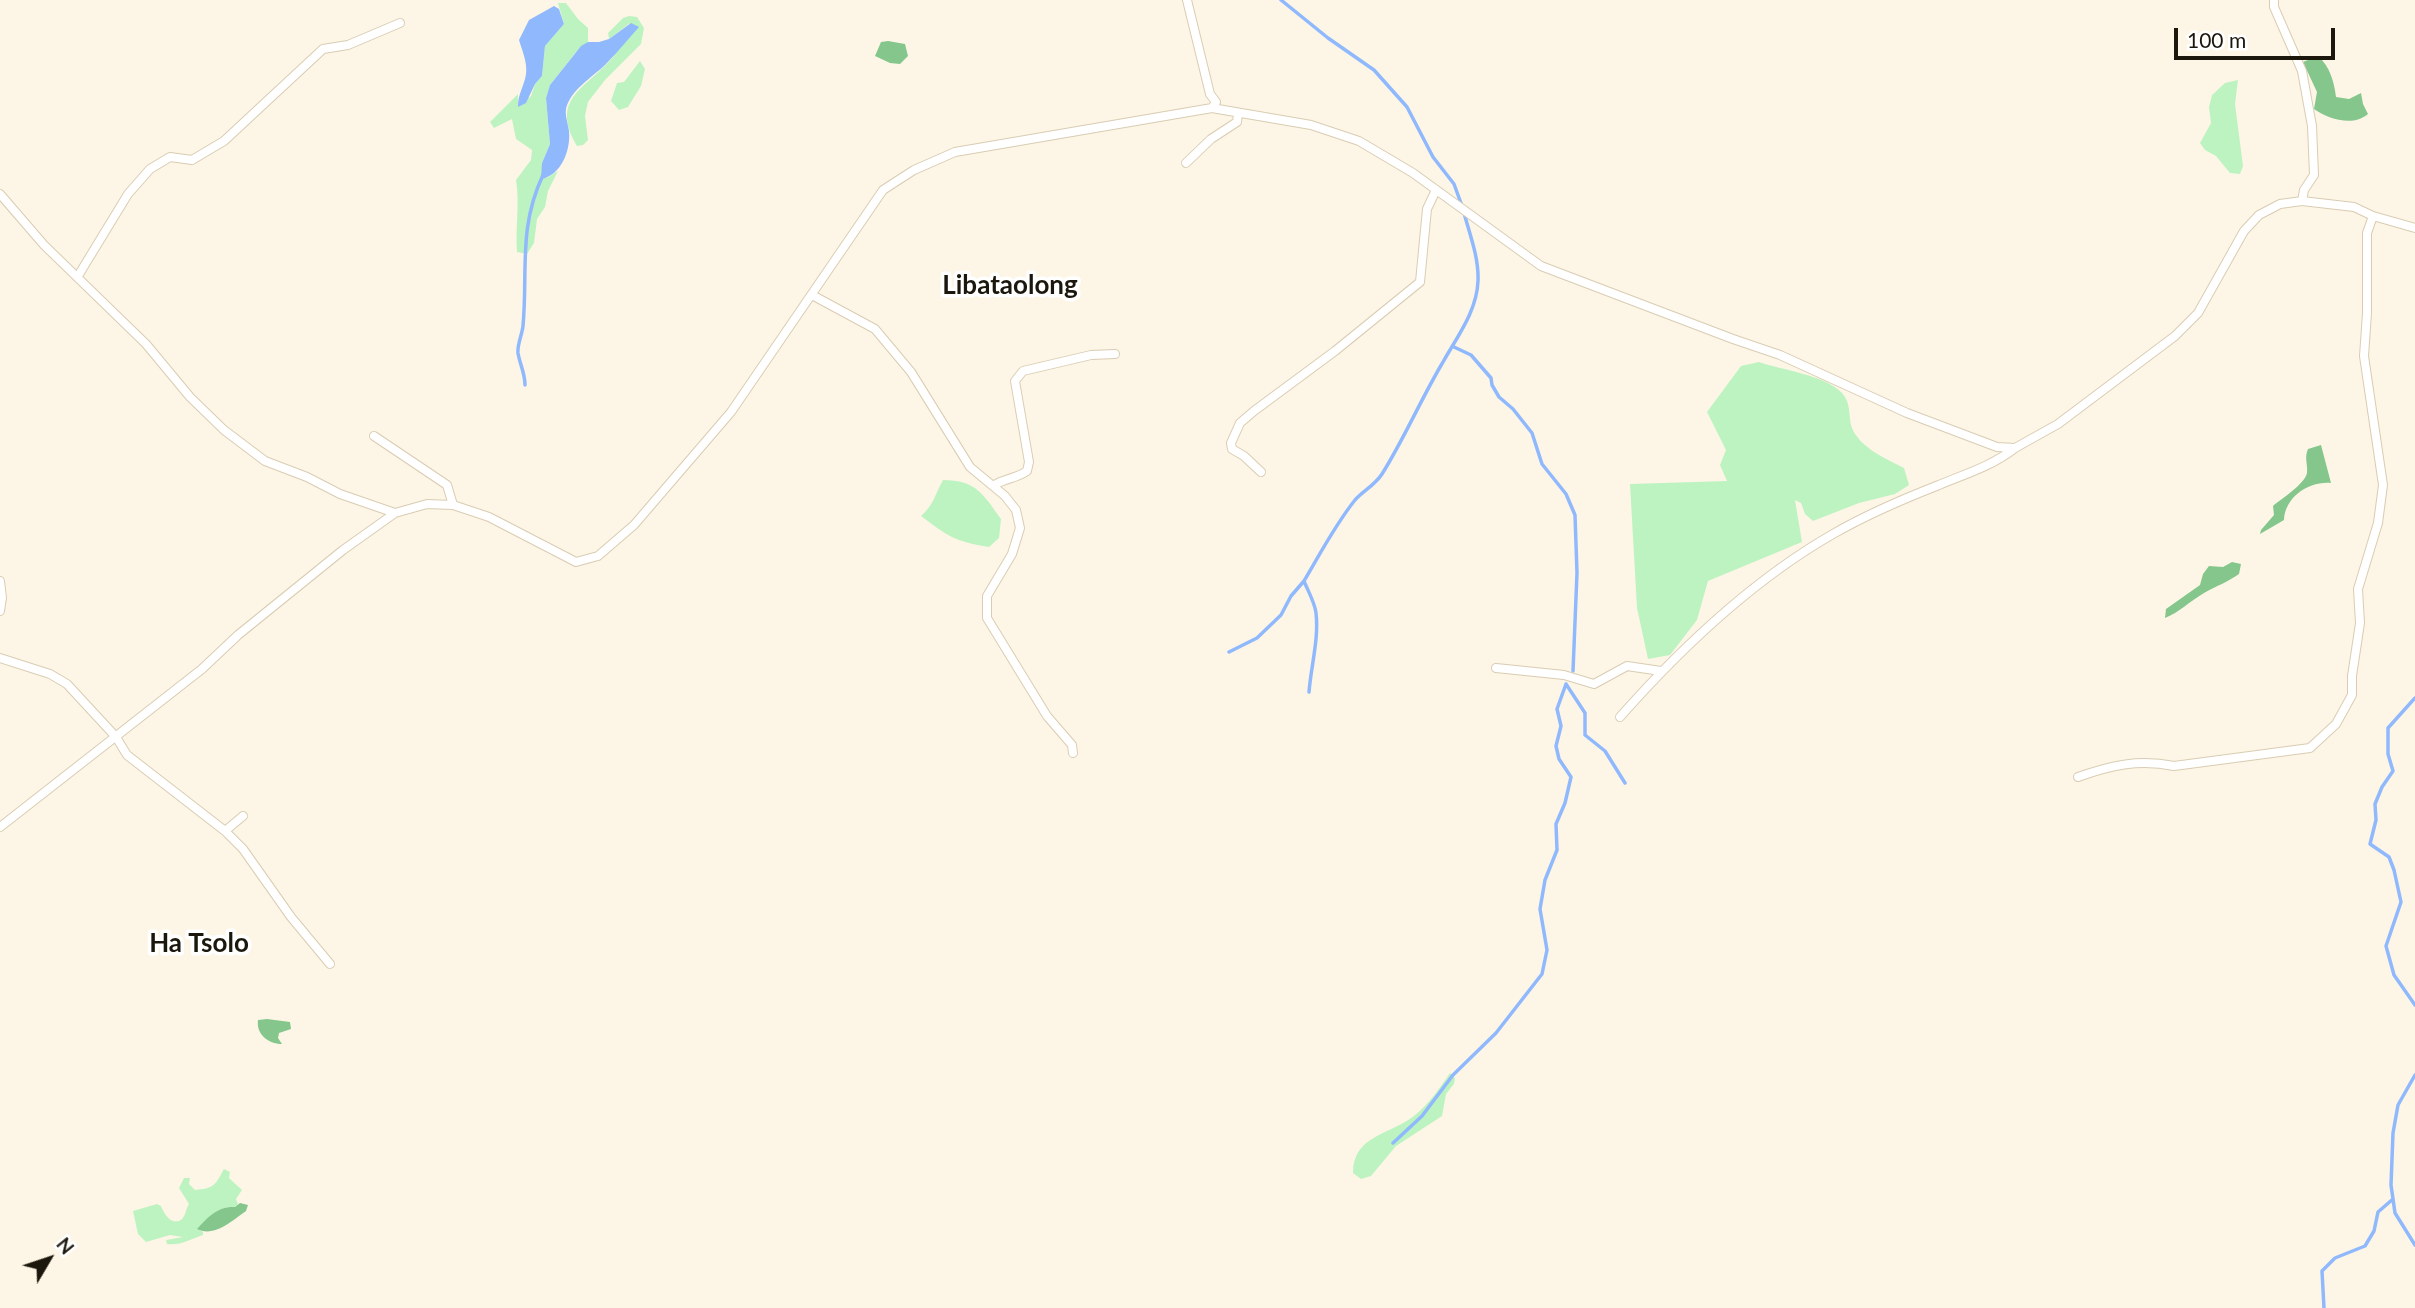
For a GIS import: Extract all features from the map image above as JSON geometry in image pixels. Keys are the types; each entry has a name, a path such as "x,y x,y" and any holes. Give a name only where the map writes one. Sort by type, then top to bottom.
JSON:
{"street":[{"path":"1187,0 1200,60 1210,94 1216,102 1212,108"},
{"path":"2274,0 2274,7 2302,71 2312,126 2314,175 2304,190 2302,201"},
{"path":"78,276 128,194 150,169 170,157 192,160 224,141 323,49 348,45 400,23"},
{"path":"0,827 202,669 238,635 343,550 395,513 427,504 453,505 489,517 576,562 598,556 634,525 715,432 813,295 883,190 914,170 955,152 1212,108 1311,125 1359,141 1436,190 1541,265 1733,340 1780,355 1907,413 1997,447 2015,448"},
{"path":"1186,163 1211,139 1237,122 1238,114"},
{"path":"1261,472 1244,456 1231,449 1240,423 1420,282 1427,209 1436,190"},
{"path":"0,194 44,244 146,344 190,397 224,430 265,461 307,477 340,494 395,513"},
{"path":"1620,717 1661,671 1759,584 1833,534 1918,493 2000,460 2015,448 2058,424 2175,336 2198,313 2210,296 2244,231 2259,215 2280,204 2302,201 2354,207 2373,216 2415,228"},
{"path":"2078,777 2133,762 2174,766 2309,748 2336,724 2352,695 2360,623 2358,589 2378,523 2383,485 2364,356 2367,233 2373,216"},
{"path":"813,295 876,329 911,372 970,467 1005,496 1016,510 1020,528 1012,554 987,596 987,618 1047,716 1072,745 1073,753"},
{"path":"993,486 1007,478 1019,477 1027,471 1029,463 1016,381 1023,371 1091,355 1115,354"},
{"path":"374,436 447,485 453,505"},
{"path":"0,581 0,611"},
{"path":"0,658 50,674 67,684 116,737 127,755 225,831 243,849 291,917 330,964"},
{"path":"1496,668 1564,676 1594,684 1627,666 1661,671"},
{"path":"225,831 243,816"}],"green space":[{"path":"558,3 566,3 588,28 588,42 576,52 550,85 546,98 550,144 542,163 547,178 558,171 548,191 545,207 537,219 534,243 527,254 517,252 516,180 531,160 532,150 516,139 512,119 494,128 490,122 518,94 518,106 531,96 535,84 542,76 545,46 564,24"},
{"path":"637,17 644,28 641,44 605,80 588,102 585,116 588,140 577,146 569,130 569,105 582,87 616,53 630,23 609,39 608,33 623,18"},
{"path":"881,42 905,44 908,56 900,64 875,56"},
{"path":"2318,56 2331,75 2336,97 2349,99 2361,93 2368,114 2348,121 2326,116 2314,109 2317,92 2303,62"},
{"path":"640,61 645,69 641,86 628,107 619,110 611,101 617,83 624,82"},
{"path":"2238,80 2235,104 2243,166 2240,174 2230,173 2216,156 2205,150 2200,143 2211,123 2209,107 2212,95 2225,83"},
{"path":"1759,362 1814,377 1834,386 1847,401 1856,435 1875,452 1904,468 1909,485 1895,494 1859,503 1813,521 1805,514 1801,503 1795,500 1802,542 1708,581 1697,620 1670,655 1648,659 1637,608 1630,484 1727,481 1720,465 1726,450 1707,412 1741,366"},
{"path":"2321,445 2331,483 2315,485 2300,492 2289,504 2284,520 2260,534 2274,515 2273,506 2305,477 2308,449"},
{"path":"943,480 963,483 978,490 1001,519 999,538 989,547 952,537 921,516 932,503"},
{"path":"2232,562 2241,564 2239,574 2165,618 2166,609 2200,585 2209,566 2223,567"},
{"path":"258,1020 290,1022 291,1029 279,1033 278,1038 282,1044 272,1042 261,1034"},
{"path":"1450,1073 1455,1078 1454,1084 1446,1094 1442,1116 1396,1146 1371,1176 1361,1179 1353,1173 1355,1160 1366,1143 1414,1116"},
{"path":"224,1169 230,1172 229,1178 242,1190 236,1199 238,1204 219,1210 210,1217 198,1229 203,1235 181,1243 167,1244 166,1240 183,1237 170,1235 146,1242 138,1234 133,1211 157,1204 172,1221 178,1221 189,1204 179,1188 184,1178 190,1178 189,1184 195,1190 207,1188 216,1182"},
{"path":"240,1203 248,1205 246,1211 229,1223 217,1230 197,1229 214,1213"}],"water":[{"path":"554,6 559,9 564,24 545,46 542,76 526,103 518,107 526,69 519,40 529,20"},
{"path":"631,23 639,27 568,102 566,112 569,138 566,154 554,173 541,179 542,163 550,144 546,98 550,85 581,46 588,42 609,39"}],"waterway":[{"path":"1281,0 1374,70 1407,107 1433,157 1454,184 1462,206"},
{"path":"525,385 518,350 523,326 527,232 535,194 543,175"},
{"path":"1309,692 1317,623 1314,605 1304,581 1355,500 1382,474 1470,313 1477,292 1478,272 1464,213"},
{"path":"1454,347 1471,355 1491,378 1499,397 1513,409 1532,433 1542,464 1566,494 1575,515 1577,573 1573,671"},
{"path":"1229,652 1257,638 1281,615 1291,596 1304,581"},
{"path":"1566,684 1585,713 1585,735 1605,751 1625,783"},
{"path":"1393,1143 1422,1116 1453,1075 1496,1033 1542,974 1547,950 1540,909 1545,880 1557,850 1556,824 1565,803 1571,777 1559,759 1556,746 1561,726 1557,709 1566,684"},
{"path":"2415,698 2388,728 2388,754 2393,771 2375,804 2376,820 2370,844 2389,857 2394,870 2401,902 2386,946 2394,975 2415,1005"},
{"path":"2415,1075 2398,1105 2393,1133 2391,1185 2395,1213 2415,1245"},
{"path":"2324,1308 2322,1271 2335,1258 2365,1246 2374,1231 2378,1212 2393,1199"}],"district":[{"name":"Libataolong","path":"1010,286"},
{"name":"Ha Tsolo","path":"199,944"}]}
